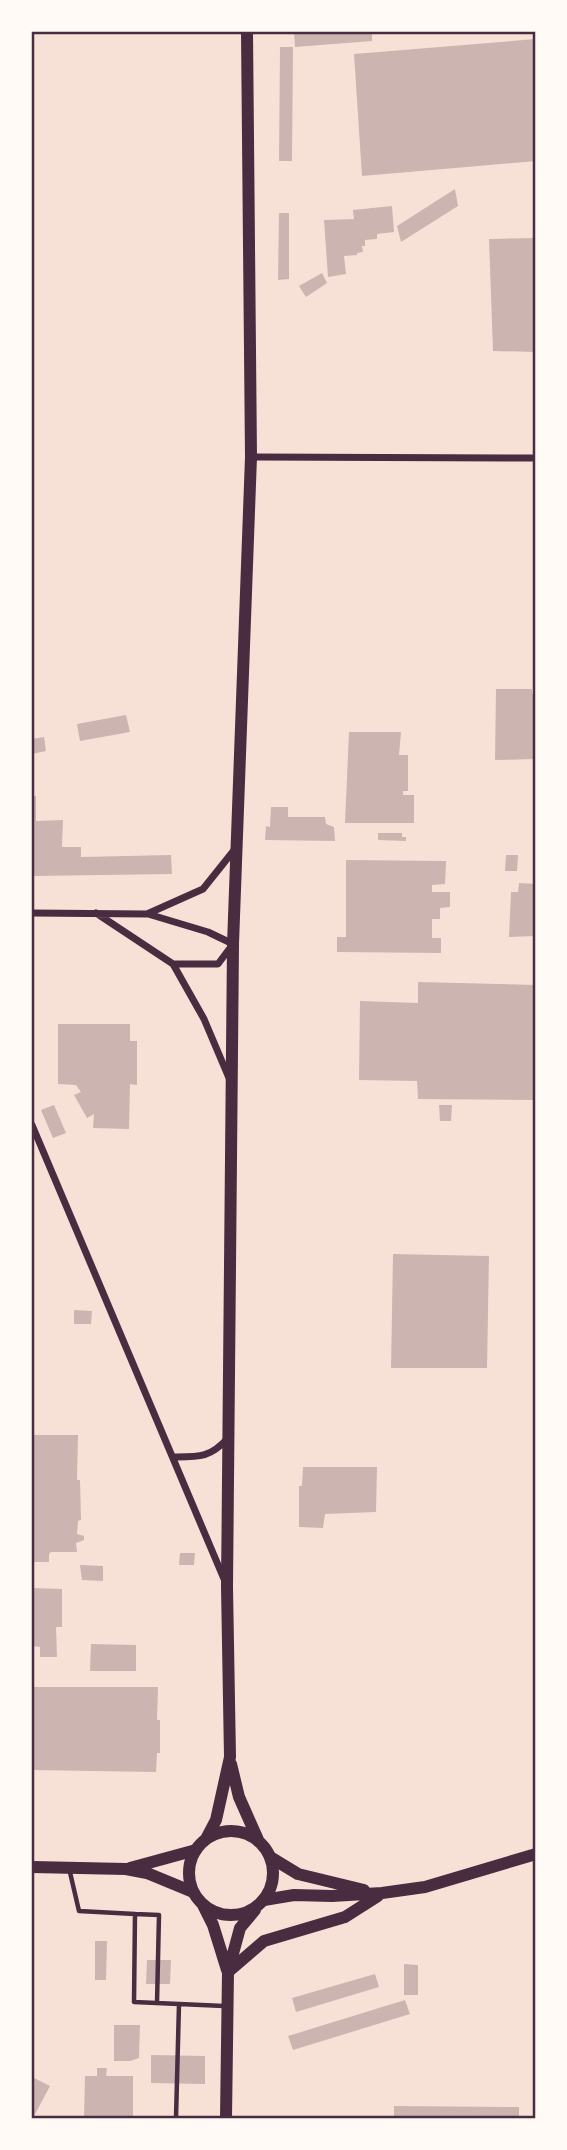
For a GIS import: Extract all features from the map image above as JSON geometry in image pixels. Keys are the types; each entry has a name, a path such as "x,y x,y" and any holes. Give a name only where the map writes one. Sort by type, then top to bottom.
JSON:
{"main road":[{"path":"226,2119 228,1972 240,1928 260,1903 272,1880 273,1868 239,1797 230,1758 227,1587 233,944 251,457 247,32"},
{"path":"228,1972 213,1925 193,1892 189,1870 196,1850 206,1839 216,1820 230,1758"},
{"path":"206,1839 219,1833 233,1832 247,1835 259,1842"},
{"path":"126,1869 196,1850"},
{"path":"203,1905 215,1913 230,1916 244,1913 260,1903 294,1895 382,1894 425,1887 536,1854"},
{"path":"270,1857 298,1874 382,1894"},
{"path":"32,1867 126,1869 147,1873 193,1892"},
{"path":"228,1972 264,1941 345,1917 382,1894"}],"street":[{"path":"251,457 536,458"},
{"path":"147,914 203,889 236,848"},
{"path":"32,913 147,914 208,932 233,944 218,964 173,964"},
{"path":"95,913 173,964 204,1019 232,1085"},
{"path":"32,1125 227,1587"},
{"path":"173,1457 199,1457 217,1451 228,1438"}],"lane":[{"path":"69,1867 79,1911 159,1915 158,2003"},
{"path":"135,1914 134,2003 228,2006"},
{"path":"176,2119 179,2004"}],"building":[{"path":"294,32 372,32 372,41 295,47"},
{"path":"536,39 536,161 362,176 354,54"},
{"path":"280,47 293,47 292,161 279,161"},
{"path":"455,189 458,206 401,242 397,226"},
{"path":"392,206 394,232 377,234 377,239 365,240 363,252 344,256 346,274 328,277 324,220 354,219 353,210"},
{"path":"279,213 289,213 289,279 278,280"},
{"path":"536,238 536,352 493,351 489,239"},
{"path":"322,273 327,283 306,297 299,286"},
{"path":"496,689 532,689 532,694 536,694 536,759 495,760"},
{"path":"126,715 130,732 80,741 77,724"},
{"path":"349,732 401,732 399,755 408,755 408,791 403,791 403,795 414,795 414,823 345,823"},
{"path":"44,737 46,751 32,754 32,739"},
{"path":"32,796 36,796 36,821 63,820 62,847 81,847 81,857 171,855 172,874 32,876"},
{"path":"271,807 288,807 288,817 325,817 326,824 334,827 335,841 265,840 266,826 270,827"},
{"path":"378,833 402,833 406,841 378,840"},
{"path":"506,855 518,855 517,871 505,871"},
{"path":"346,860 446,861 445,884 432,885 432,892 450,892 450,907 440,908 440,919 432,919 432,938 441,938 441,953 337,952 337,937 346,937"},
{"path":"519,883 536,884 536,936 509,937 511,892 518,892"},
{"path":"418,982 536,985 536,1100 418,1099 417,1081 359,1080 360,1001 418,1003"},
{"path":"58,1024 130,1024 130,1041 137,1041 137,1085 130,1084 129,1129 93,1128 94,1114 87,1118 74,1095 81,1092 76,1085 58,1084"},
{"path":"54,1105 66,1133 53,1138 41,1110"},
{"path":"439,1105 452,1105 451,1121 440,1121"},
{"path":"393,1254 489,1256 487,1368 391,1368"},
{"path":"74,1310 92,1311 91,1324 74,1324"},
{"path":"32,1435 78,1435 77,1480 80,1480 81,1520 78,1521 77,1534 84,1536 84,1540 76,1543 77,1552 51,1552 49,1562 32,1562"},
{"path":"303,1467 377,1467 376,1512 325,1514 323,1528 299,1527 299,1486 302,1486"},
{"path":"180,1553 195,1553 194,1565 179,1565"},
{"path":"80,1565 103,1566 103,1581 82,1580"},
{"path":"32,1588 62,1589 62,1627 56,1627 57,1657 40,1657 40,1647 32,1646"},
{"path":"91,1644 136,1645 136,1671 90,1671"},
{"path":"32,1687 158,1687 160,1753 157,1753 156,1772 32,1770"},
{"path":"95,1941 107,1941 106,1980 95,1980"},
{"path":"147,1960 171,1960 170,1984 146,1984"},
{"path":"404,1964 418,1965 418,1995 404,1995"},
{"path":"375,1974 379,1987 296,2012 292,1998"},
{"path":"405,2000 410,2014 293,2050 288,2036"},
{"path":"114,2025 140,2025 139,2058 114,2061"},
{"path":"151,2055 205,2056 205,2084 151,2083"},
{"path":"97,2068 107,2068 106,2076 133,2076 133,2118 84,2118 85,2076 97,2076"},
{"path":"32,2077 50,2086 33,2118 32,2118"},
{"path":"394,2106 519,2107 519,2118 394,2118"}]}
